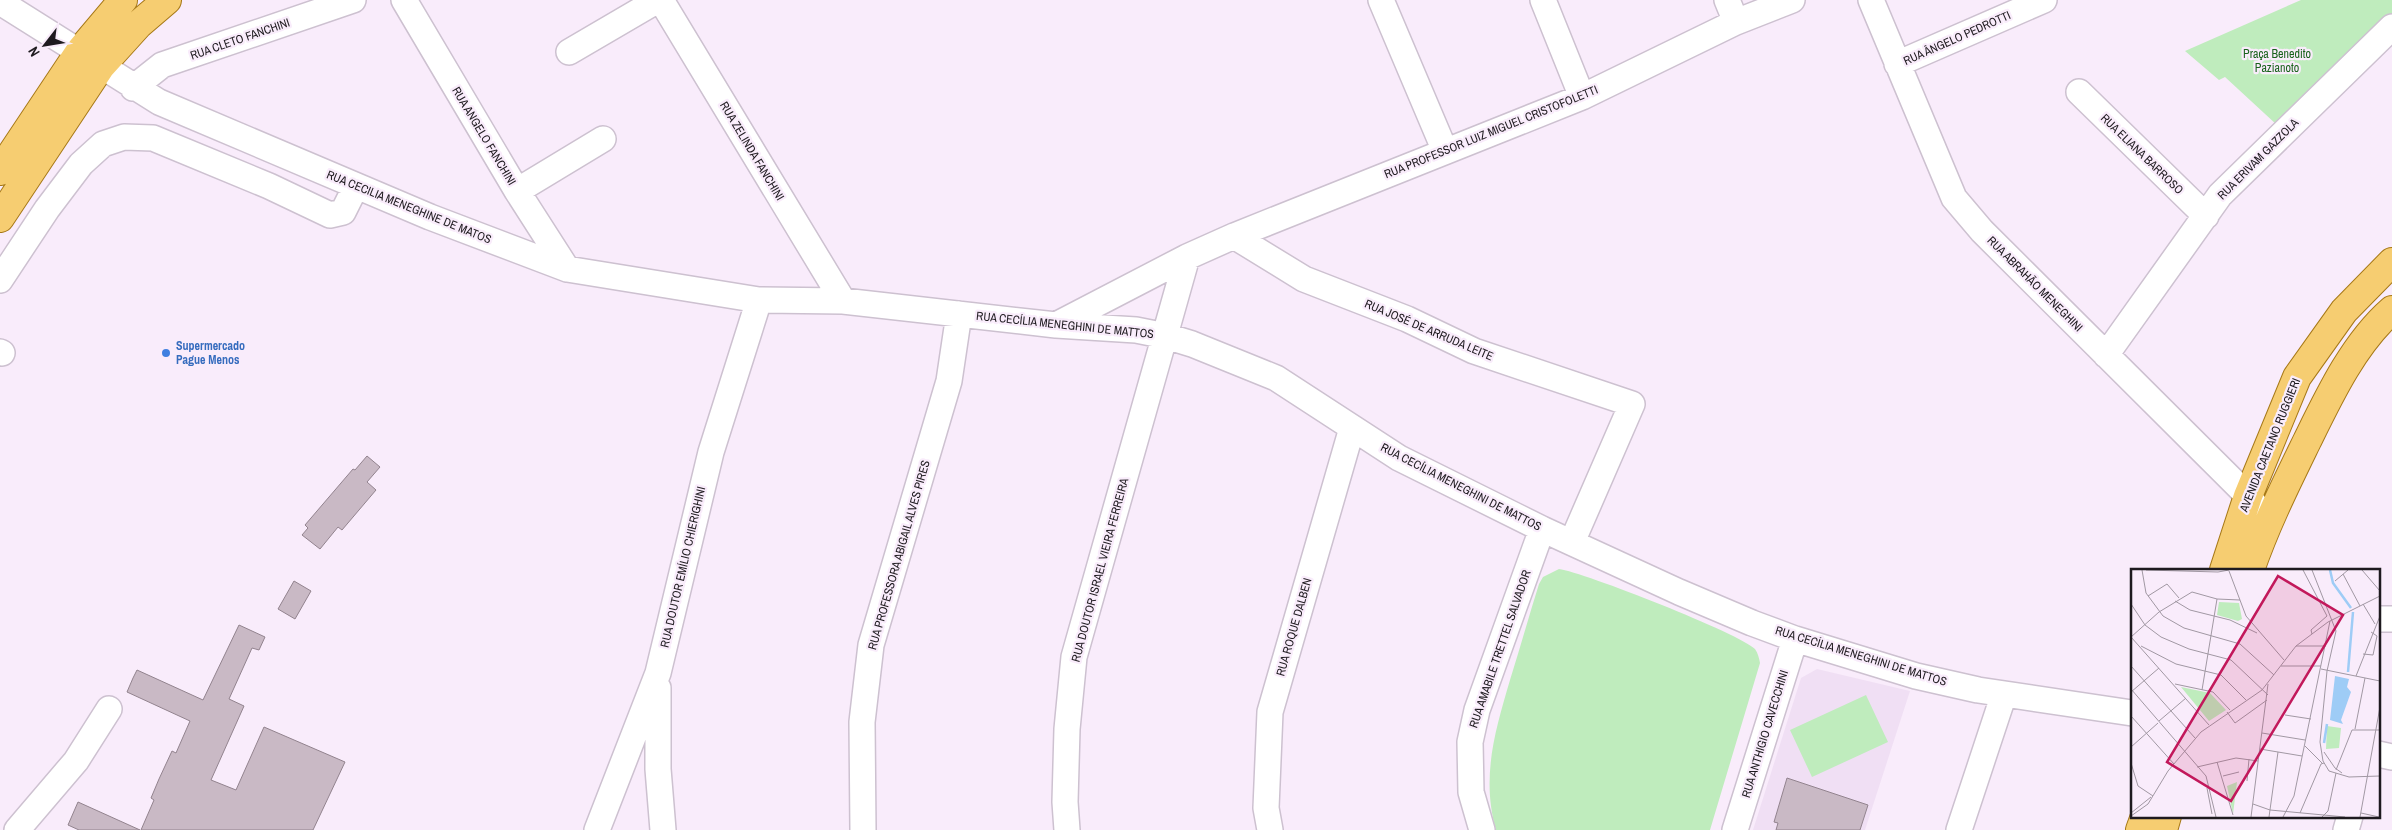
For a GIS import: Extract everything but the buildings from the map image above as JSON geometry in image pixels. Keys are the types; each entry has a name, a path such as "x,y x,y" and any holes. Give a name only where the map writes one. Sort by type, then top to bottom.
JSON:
{"main road":[{"path":"1,222 123,0"},
{"path":"0,171 91,59 133,30 167,0"},
{"name":"AVENIDA CAETANO RUGGIERI","path":"2224,569 2248,496 2297,377 2344,310 2392,262"},
{"path":"2250,569 2267,521 2337,381 2382,318 2392,310"},
{"path":"2140,830 2144,818"}],"street":[{"name":"RUA CLETO FANCHINI","path":"133,88 162,65 353,0"},
{"name":"RUA ANGELO FANCHINI","path":"404,0 517,191 567,269"},
{"path":"569,52 660,0"},
{"name":"RUA ZELINDA FANCHINI","path":"660,0 842,301"},
{"path":"1381,0 1445,151"},
{"path":"1543,0 1582,97"},
{"name":"RUA PROFESSOR LUIZ MIGUEL CRISTOFOLETTI","path":"1056,325 1187,257 1234,236 1582,97 1731,11 1792,0"},
{"name":"RUA ABRAHÃO MENEGHINI","path":"1871,0 1954,198 1982,230 2248,496 2267,521"},
{"name":"RUA ÂNGELO PEDROTTI","path":"1897,64 2044,0"},
{"name":"RUA CECILIA MENEGHINE DE MATOS","path":"0,2 91,59 133,88 159,102 430,217 567,269 758,300"},
{"name":"RUA ERIVAM GAZZOLA","path":"2106,355 2220,195 2392,27"},
{"name":"RUA ELIANA BARROSO","path":"2079,92 2206,216"},
{"path":"0,280 47,209 81,164 103,144 124,137 153,138 269,186 330,215 343,212 356,186"},
{"path":"517,191 603,139"},
{"name":"RUA JOSÉ DE ARRUDA LEITE","path":"1234,236 1304,279 1408,319 1474,351 1632,404 1572,542"},
{"path":"1166,336 1187,257"},
{"name":"RUA CECÍLIA MENEGHINI DE MATTOS","path":"758,300 842,301 1056,325 1136,330 1166,336 1192,344 1276,378 1399,458 1542,529 1679,592 1795,639 1916,676 2004,694 2131,713"},
{"name":"RUA DOUTOR EMÍLIO CHIERIGHINI","path":"597,830 658,673 711,452 758,300"},
{"name":"RUA PROFESSORA ABIGAIL ALVES PIRES","path":"863,830 862,722 871,645 949,381 959,314"},
{"name":"RUA DOUTOR ISRAEL VIEIRA FERREIRA","path":"1067,830 1065,802 1067,729 1074,657 1166,336"},
{"name":"RUA ROQUE DALBEN","path":"1270,830 1266,808 1270,712 1352,428"},
{"name":"RUA AMABILE TRETTEL SALVADOR","path":"1482,830 1471,792 1470,742 1477,710 1542,529"},
{"name":"RUA ANTHIGIO CAVECCHINI","path":"1735,830 1795,639"},
{"path":"658,673 658,769 663,830"},
{"path":"1959,830 2004,694"},
{"path":"17,830 76,761 109,709"},
{"path":"625,759 644,757 651,760 658,769"}],"shaded area":[{"path":"1817,669 1910,691 1865,830 1753,830 1801,678"}],"green space":[{"name":"Praça Benedito Pazianoto","path":"2301,0 2392,0 2392,17 2277,125 2225,77 2219,80 2185,51"},
{"path":"1559,569 1661,604 1744,641 1755,649 1760,663 1710,830 1496,830 1490,791 1490,773 1499,718 1539,584 1543,577"},
{"path":"1866,695 1888,742 1812,777 1790,730"}],"place":[{"name":"Supermercado Pague Menos","path":"166,353"}]}
